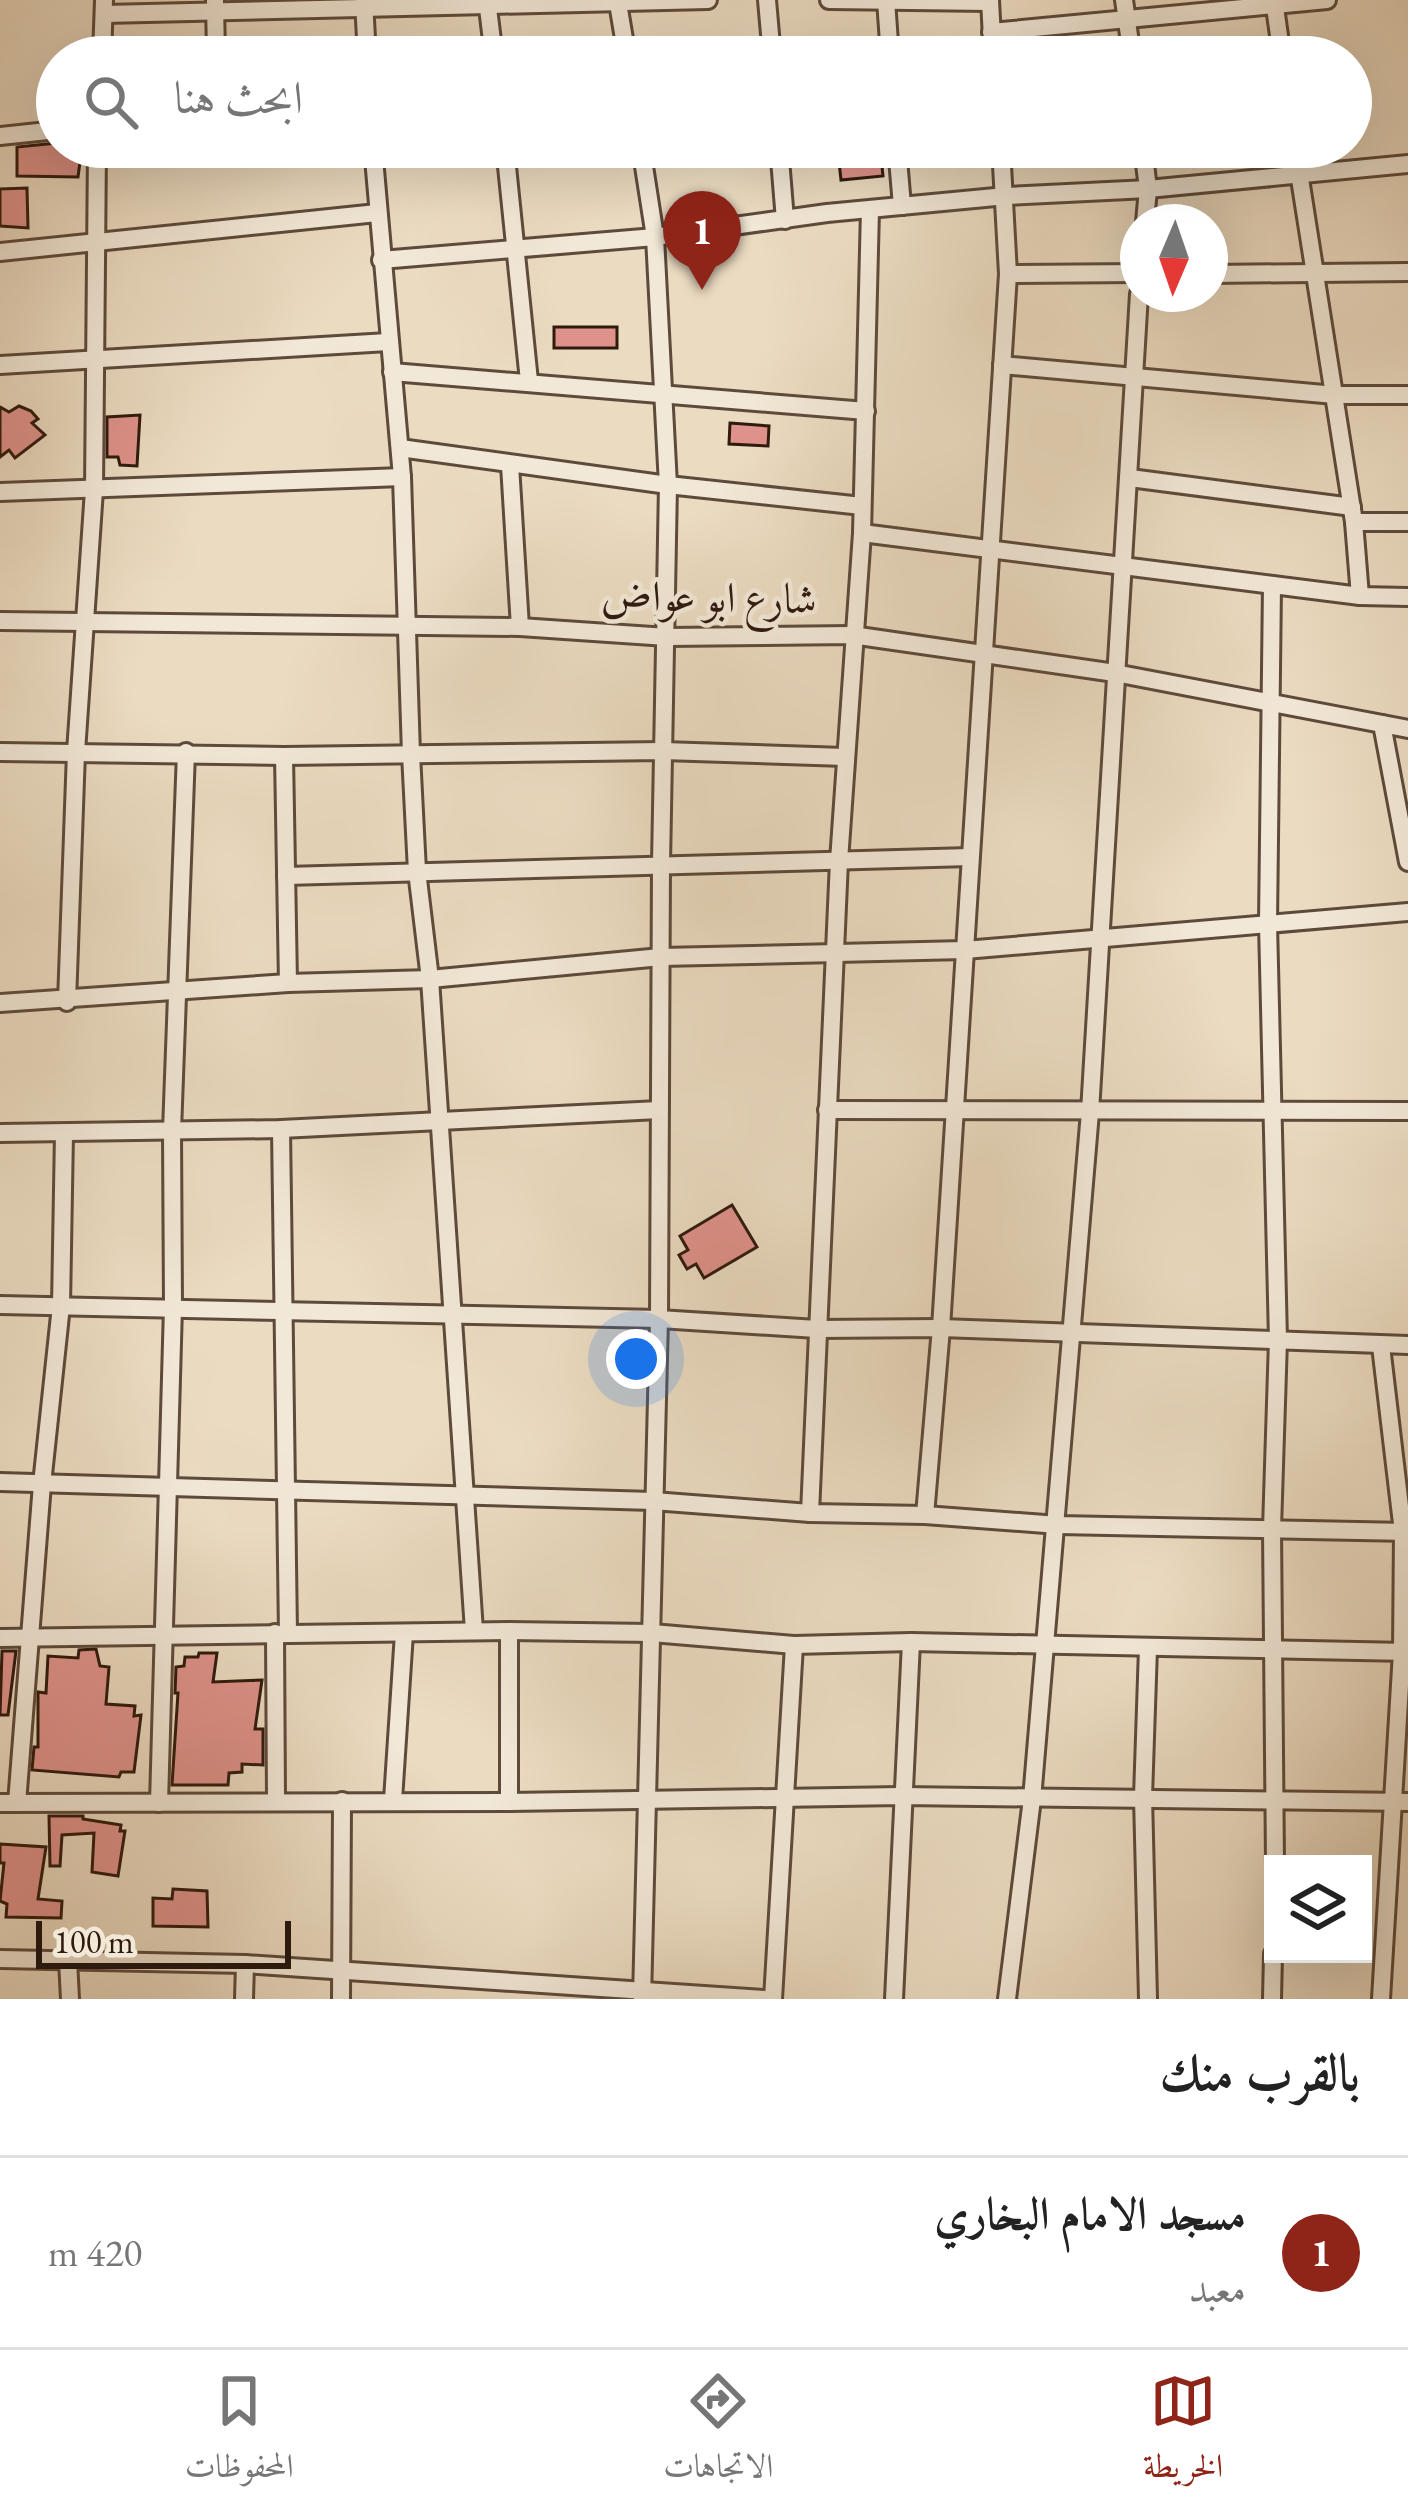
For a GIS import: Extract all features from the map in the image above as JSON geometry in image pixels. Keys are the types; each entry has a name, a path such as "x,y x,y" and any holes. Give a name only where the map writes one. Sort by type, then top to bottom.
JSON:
{"street":[{"path":"104,7 707,0"},
{"path":"767,0 770,36"},
{"path":"830,0 990,1 991,36"},
{"path":"1124,0 1130,36"},
{"path":"991,32 1327,0"},
{"path":"886,1 888,36"},
{"path":"487,2 491,36"},
{"path":"364,3 366,36"},
{"path":"1275,3 1279,36"},
{"path":"618,4 623,36"},
{"path":"215,6 216,36"},
{"path":"0,136 36,132"},
{"path":"1372,168 1408,164"},
{"path":"67,1001 76,752 94,490 96,168"},
{"path":"374,168 402,477 418,871 430,979 474,1631"},
{"path":"507,168 529,381"},
{"path":"642,1994 659,1319 668,485 655,237 644,168"},
{"path":"781,168 785,220"},
{"path":"899,168 902,206"},
{"path":"925,1515 1008,274 1003,168"},
{"path":"1146,168 1147,204"},
{"path":"1298,168 1353,515 1360,596"},
{"path":"381,260 655,237 1006,196 1372,168"},
{"path":"809,1514 839,861 862,533 870,210"},
{"path":"0,252 377,213"},
{"path":"1228,274 1408,272"},
{"path":"1008,274 1120,273"},
{"path":"1006,1999 1032,1799 1058,1525 1090,1112 1138,312"},
{"path":"0,365 388,342"},
{"path":"1002,365 1335,394 1408,394"},
{"path":"392,372 866,411"},
{"path":"400,448 511,466 862,506"},
{"path":"511,466 520,627"},
{"path":"0,492 402,477"},
{"path":"1130,478 1408,522"},
{"path":"862,533 1360,596 1408,597"},
{"path":"1272,585 1268,924 1278,1340 1272,1529 1275,1855"},
{"name":"شارع ابو عواض","path":"0,621 405,624 667,637 852,635 1115,673 1408,729"},
{"path":"1382,724 1408,862"},
{"path":"0,752 284,756 663,751 845,757"},
{"path":"159,1803 173,1307 172,1131 186,752"},
{"path":"284,756 288,983"},
{"path":"286,876 970,856"},
{"path":"0,1003 288,983 430,979 662,957 965,950 1408,912"},
{"path":"0,1133 281,1129 659,1110"},
{"path":"827,1110 1408,1111"},
{"path":"276,1800 289,1491 281,1129"},
{"path":"64,1133 61,1306 31,1634 9,1803 783,1796 1400,1802"},
{"path":"0,1305 659,1319 817,1329 941,1328 1408,1345"},
{"path":"1381,1346 1406,1532 1400,1802 1381,1999"},
{"path":"0,1482 653,1501 809,1514 925,1515 1058,1525 1406,1532"},
{"path":"0,1637 509,1631 652,1633 794,1645 911,1642 1405,1652"},
{"path":"509,1631 509,1802"},
{"path":"393,1800 404,1634"},
{"path":"894,1999 911,1642"},
{"path":"0,1959 245,1964 769,1999 794,1645"},
{"path":"1148,1648 1143,1797 1148,1999"},
{"path":"341,1999 342,1801"},
{"path":"68,1960 70,1999"},
{"path":"1272,1999 1273,1963"},
{"path":"244,1999 245,1964"}],"building":[{"path":"36,145 36,168 79,168 78,177 17,176 17,147"},
{"path":"840,168 882,168 883,176 841,180"},
{"path":"27,188 28,228 0,226 0,189"},
{"path":"554,327 617,327 617,348 554,348"},
{"path":"19,406 31,411 38,419 32,423 45,435 15,458 9,450 0,457 0,407 9,412"},
{"path":"140,415 137,466 120,465 118,457 107,457 107,417"},
{"path":"730,423 769,426 768,446 729,444"},
{"path":"732,1205 757,1247 704,1278 696,1264 687,1269 679,1255 688,1250 680,1236"},
{"path":"96,1649 100,1666 109,1667 106,1704 135,1706 134,1716 141,1715 134,1772 121,1772 119,1777 32,1770 34,1747 38,1747 38,1692 46,1693 48,1656 78,1658 79,1650"},
{"path":"2,1651 16,1651 8,1715 0,1715"},
{"path":"217,1653 213,1682 262,1680 255,1729 263,1729 263,1765 242,1764 242,1772 229,1773 228,1785 172,1785 176,1667 184,1666 185,1657"},
{"path":"49,1816 83,1816 121,1825 120,1831 125,1831 118,1876 92,1872 94,1833 62,1835 60,1866 50,1866"},
{"path":"0,1844 46,1847 38,1899 62,1901 61,1918 6,1917 7,1904 0,1901 4,1863 0,1863"},
{"path":"173,1889 207,1891 208,1927 153,1926 153,1898 172,1899"}],"place":[{"name":"مسجد الامام البخاري","path":"702,290"}]}
